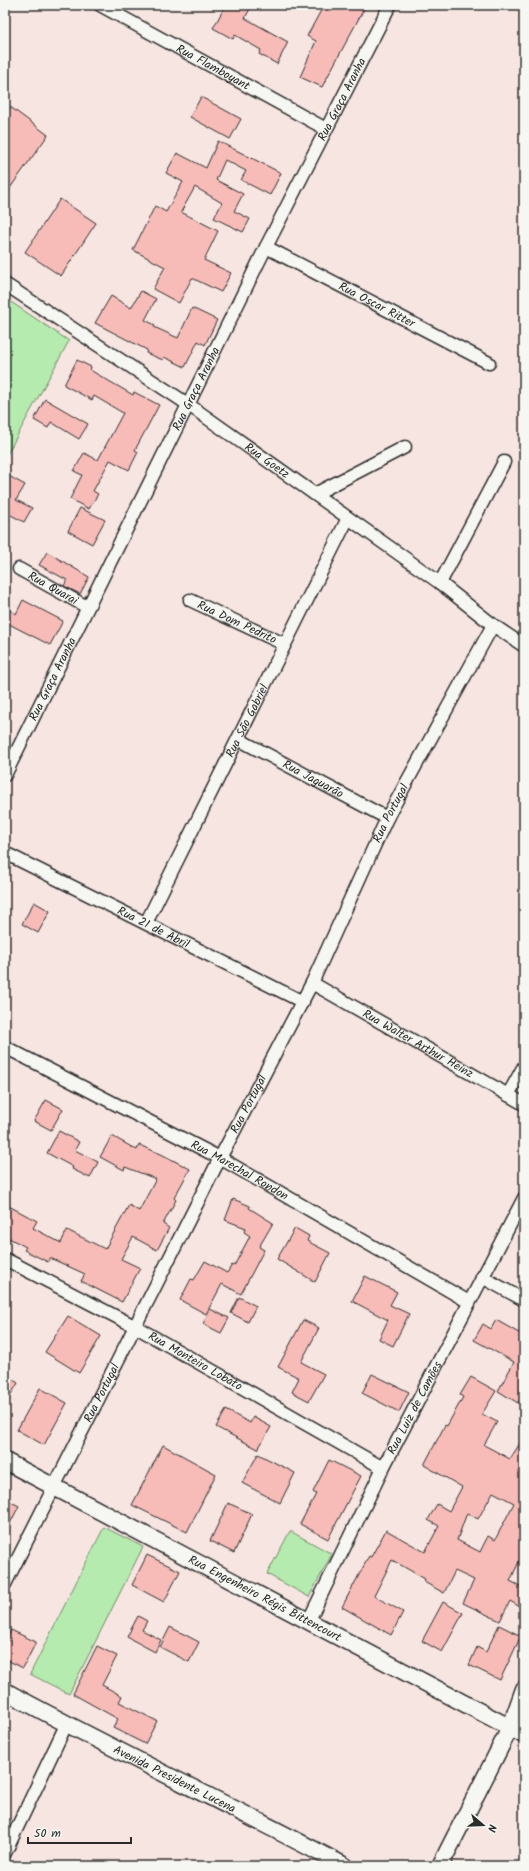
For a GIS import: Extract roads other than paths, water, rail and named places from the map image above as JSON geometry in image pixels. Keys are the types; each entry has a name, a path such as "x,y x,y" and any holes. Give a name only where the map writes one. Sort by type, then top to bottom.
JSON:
{"main road":[{"name":"Rua Engenheiro Régis Bittencourt","path":"5,1461 309,1620 517,1732"},
{"path":"440,1866 517,1732 524,1689"},
{"name":"Avenida Presidente Lucena","path":"5,1691 66,1724 276,1829 345,1866"}],"street":[{"name":"Rua Flamboyant","path":"100,5 326,128"},
{"name":"Rua Graça Aranha","path":"5,775 266,247 390,5"},
{"name":"Rua Oscar Ritter","path":"266,247 489,363"},
{"name":"Rua Goetz","path":"5,284 189,404 440,583 492,625 524,646"},
{"path":"315,494 405,447"},
{"path":"440,583 504,462"},
{"name":"Rua São Gabriel","path":"146,923 348,518"},
{"name":"Rua Quarai","path":"19,569 87,607"},
{"name":"Rua Dom Pedrito","path":"190,600 284,644"},
{"name":"Rua Portugal","path":"5,1584 220,1158 312,983 387,818 492,625"},
{"name":"Rua Jaguarão","path":"238,739 387,818"},
{"name":"Rua 21 de Abril","path":"5,853 302,1002"},
{"name":"Rua Walter Arthur Heinz","path":"312,983 524,1104"},
{"name":"Rua Marechal Rondon","path":"5,1047 220,1158 469,1302"},
{"path":"508,1095 524,1066"},
{"name":"Rua Luiz de Camões","path":"309,1620 383,1468 524,1198"},
{"name":"Rua Monteiro Lobato","path":"5,1258 136,1327 383,1468"},
{"path":"482,1277 524,1300"},
{"path":"5,1852 66,1724"}]}
